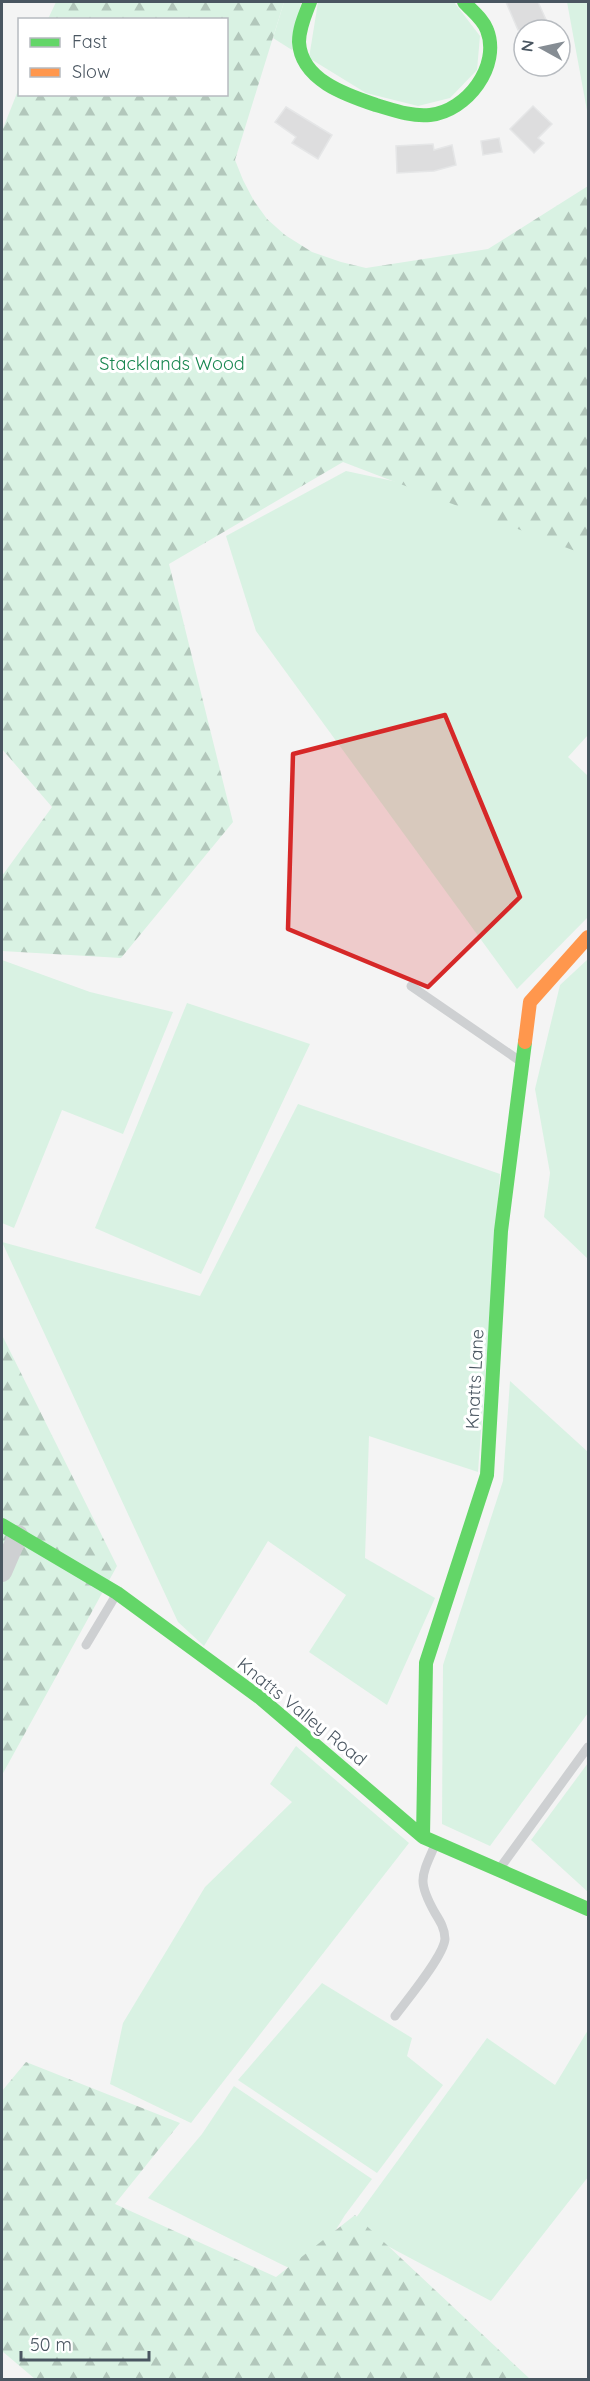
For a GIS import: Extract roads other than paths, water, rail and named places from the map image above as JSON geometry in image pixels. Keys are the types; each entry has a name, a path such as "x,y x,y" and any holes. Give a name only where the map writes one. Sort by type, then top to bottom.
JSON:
{"street":[{"path":"310,2 304,14 298,43 305,65 318,79 339,92 359,100 416,114 436,114 458,102 475,88 487,69 491,52 488,30 464,2"},
{"name":"Knatts Lane","path":"429,1840 426,1662 488,1475 501,1231 530,1002 588,937"},
{"path":"2,1572 10,1530"},
{"name":"Knatts Valley Road","path":"10,1530 117,1593 259,1697 429,1840 588,1909"}],"lane":[{"path":"411,986 522,1063"},
{"path":"86,1645 117,1593"},
{"path":"498,1870 588,1747"},
{"path":"395,2016 438,1957 445,1941 442,1926 423,1894 423,1872 429,1840"}],"park label":[{"name":"Stacklands Wood","path":"172,364"}]}
